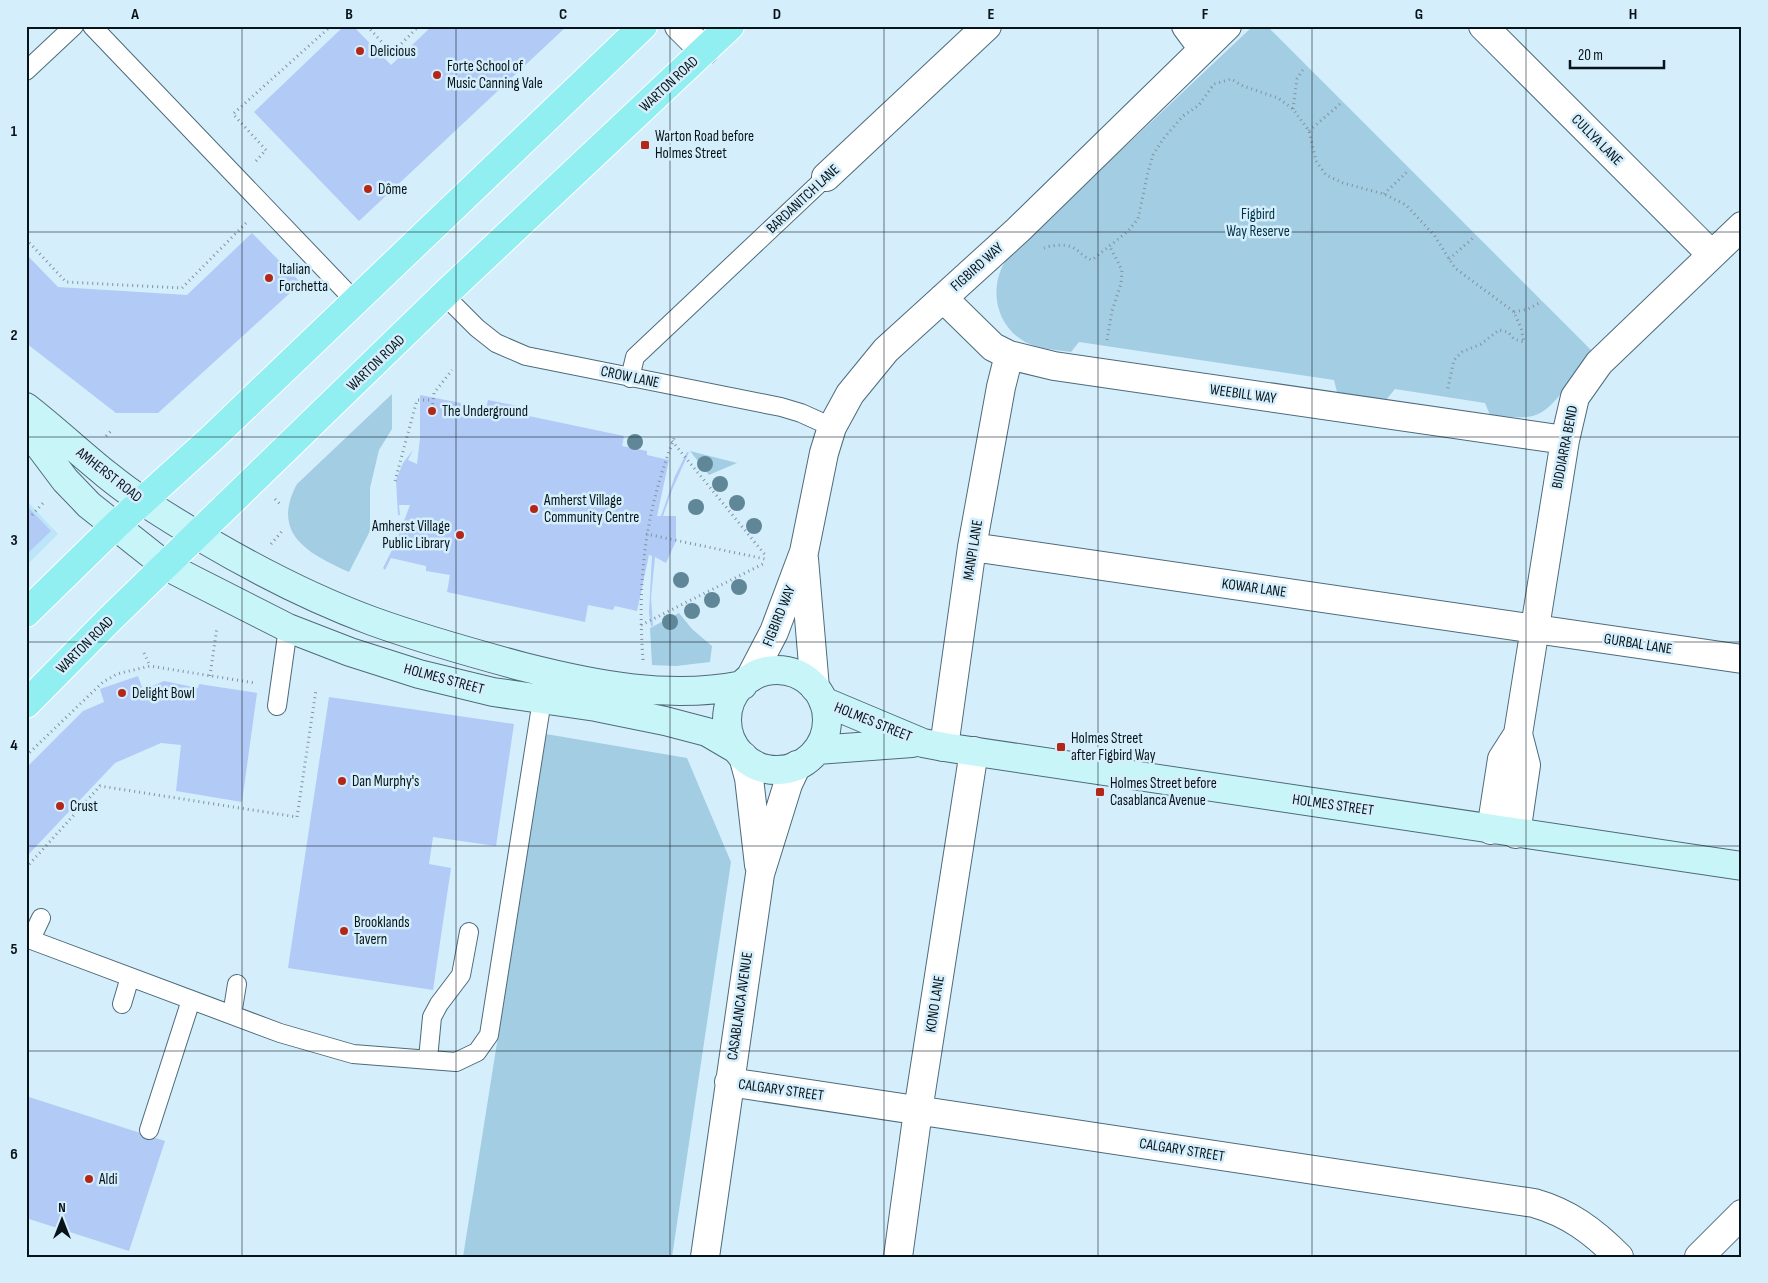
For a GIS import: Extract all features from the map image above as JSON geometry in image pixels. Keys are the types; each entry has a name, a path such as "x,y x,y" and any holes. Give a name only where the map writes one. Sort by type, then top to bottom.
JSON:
{"main road":[{"path":"26,613 115,526 355,301 642,26"},
{"name":"WARTON ROAD","path":"26,704 110,619 198,536 444,296 730,26"},
{"name":"AMHERST ROAD","path":"26,407 109,478 198,536"},
{"name":"AMHERST ROAD","path":"26,428 71,486 115,526 166,566"},
{"name":"HOLMES STREET","path":"198,536 303,592 370,620 435,643 547,672 668,692 699,691 746,681 765,672 785,671 800,676 819,694 934,745 1503,832 1742,866"},
{"name":"HOLMES STREET","path":"166,566 288,628 350,652 419,674 493,692 596,707 694,728 707,732 739,752 749,762 771,770 786,769 807,757 823,739 827,722 819,694"},
{"path":"739,752 728,734 727,716 736,690 746,681"},
{"name":"HOLMES STREET","path":"807,757 934,745"}],"street":[{"path":"679,26 704,51"},
{"name":"BARDANITCH LANE","path":"826,177 987,26"},
{"path":"1186,26 1204,49"},
{"name":"FIGBIRD WAY","path":"746,681 774,632 804,552 824,453 832,427 850,394 866,372 886,350 1018,230 1227,26"},
{"name":"CULLYA LANE","path":"1484,26 1711,254"},
{"name":"BIDDIARRA BEND","path":"1503,832 1502,759 1518,734 1564,440 1575,397 1599,363 1742,226"},
{"name":"WEEBILL WAY","path":"943,298 993,347 1009,354 1054,366 1564,440"},
{"name":"MANPI LANE","path":"934,745 1009,354"},
{"name":"KOWAR LANE","path":"972,547 1535,628"},
{"name":"FIGBIRD WAY","path":"804,552 819,694"},
{"name":"GURBAL LANE","path":"1535,628 1742,659"},
{"name":"CASABLANCA AVENUE","path":"739,752 749,778 760,874"},
{"name":"KONO LANE","path":"898,1257 918,1111 974,752"},
{"name":"CASABLANCA AVENUE","path":"705,1257 760,874 788,784 807,757"},
{"name":"CALGARY STREET","path":"729,1082 1534,1203 1571,1216 1619,1257"},
{"path":"1699,1257 1742,1214"}],"lane":[{"path":"26,71 74,26"},
{"path":"92,26 355,301"},
{"name":"BARDANITCH LANE","path":"630,378 635,357 826,177"},
{"name":"CROW LANE","path":"444,296 477,328 496,343 526,356 790,410 832,427"},
{"path":"277,706 288,628"},
{"path":"41,918 29,938 232,1015 278,1039 351,1060 456,1062 477,1052 488,1035 542,700"},
{"path":"428,1060 432,1017 439,1004 461,975 469,932"},
{"path":"122,1004 130,977"},
{"path":"232,1015 236,984"},
{"path":"149,1130 191,1000"}],"path":[{"path":"252,165 266,150 233,114 331,26"},
{"path":"367,26 392,53 419,26"},
{"path":"1293,109 1297,80 1304,68"},
{"path":"1038,250 1048,246 1072,247 1082,257 1092,260 1127,232 1138,219 1153,155 1163,139 1184,116 1199,105 1214,84 1231,79 1243,86 1278,98 1293,109 1309,131 1316,160 1326,175 1343,183 1384,194 1406,205 1434,235 1455,268 1514,312 1521,328 1524,342 1514,339 1508,332 1499,330 1481,344 1462,352 1454,360 1447,392"},
{"path":"1309,131 1340,104"},
{"path":"1384,194 1408,171"},
{"path":"26,239 66,282 182,288 247,222 254,228"},
{"path":"1449,259 1473,238"},
{"path":"1107,340 1112,311 1121,284 1122,270 1110,247"},
{"path":"1514,312 1541,302"},
{"path":"432,409 434,393 452,370"},
{"path":"395,481 417,400 433,400"},
{"path":"643,661 640,582 646,534 659,478 675,436"},
{"path":"672,441 765,559"},
{"path":"646,534 765,559"},
{"path":"641,625 765,559"},
{"path":"210,676 219,619"},
{"path":"144,653 150,666"},
{"path":"26,756 102,682 117,674 150,666 260,684"},
{"path":"26,868 100,786 297,817 316,690"}],"shaded area":[{"path":"26,500 58,534 26,566"}],"green space":[{"name":"Figbird Way Reserve","path":"1253,26 1267,26 1591,350 1550,406 1533,416 1512,417 1490,415 1485,403 1395,389 1386,400 1337,392 1334,380 1079,342 1071,352 1048,349 1025,342 1006,325 997,303 996,291 1002,268 1008,257"},
{"path":"392,394 392,429 379,450 370,488 370,531 349,572 320,558 298,540 291,529 288,516 290,501 297,484"},
{"path":"690,451 737,463 709,475"},
{"path":"679,613 692,629 712,646 710,662 676,666 652,665 650,628"},
{"path":"546,734 687,758 731,862 672,1257 463,1257"}],"building":[{"path":"344,26 353,26 391,65 432,26 567,26 359,221 254,112"},
{"path":"252,233 301,283 158,413 116,413 26,343 26,254 58,287 187,295"},
{"name":"Amherst Village Community Centre","path":"420,395 461,403 460,411 484,417 488,400 523,407 521,414 524,415 624,436 622,446 647,451 647,455 669,460 657,516 661,516 675,476 687,452 689,452 663,516 676,516 676,541 666,563 655,557 651,597 653,626 651,626 649,613 652,556 649,555 637,611 615,606 613,610 588,605 585,622 447,592 450,575 426,571 426,566 391,558 385,570 383,568 396,542 410,505 399,505 400,515 398,515 396,480 403,463 413,450 408,460 417,464 420,438"},
{"path":"26,505 51,531 26,555"},
{"path":"138,676 143,690 164,681 198,688 199,684 257,693 242,802 176,791 181,745 161,743 115,763 26,857 26,768 83,711 104,702 100,689"},
{"path":"329,697 514,724 496,846 433,837 429,864 451,868 433,990 288,968"},
{"name":"Aldi","path":"26,1096 165,1141 129,1251 26,1218"}],"place":[{"name":"Delicious","path":"360,51"},
{"name":"Forte School of Music Canning Vale","path":"437,75"},
{"name":"Warton Road before Holmes Street","path":"645,145"},
{"name":"Dôme","path":"368,189"},
{"name":"Italian Forchetta","path":"269,278"},
{"name":"The Underground","path":"432,411"},
{"name":"Amherst Village Community Centre","path":"534,509"},
{"name":"Amherst Village Public Library","path":"460,535"},
{"name":"Delight Bowl","path":"122,693"},
{"name":"Holmes Street after Figbird Way","path":"1061,747"},
{"name":"Dan Murphy's","path":"342,781"},
{"name":"Holmes Street before Casablanca Avenue","path":"1100,792"},
{"name":"Crust","path":"60,806"},
{"name":"Brooklands Tavern","path":"344,931"},
{"name":"Aldi","path":"89,1179"}]}
